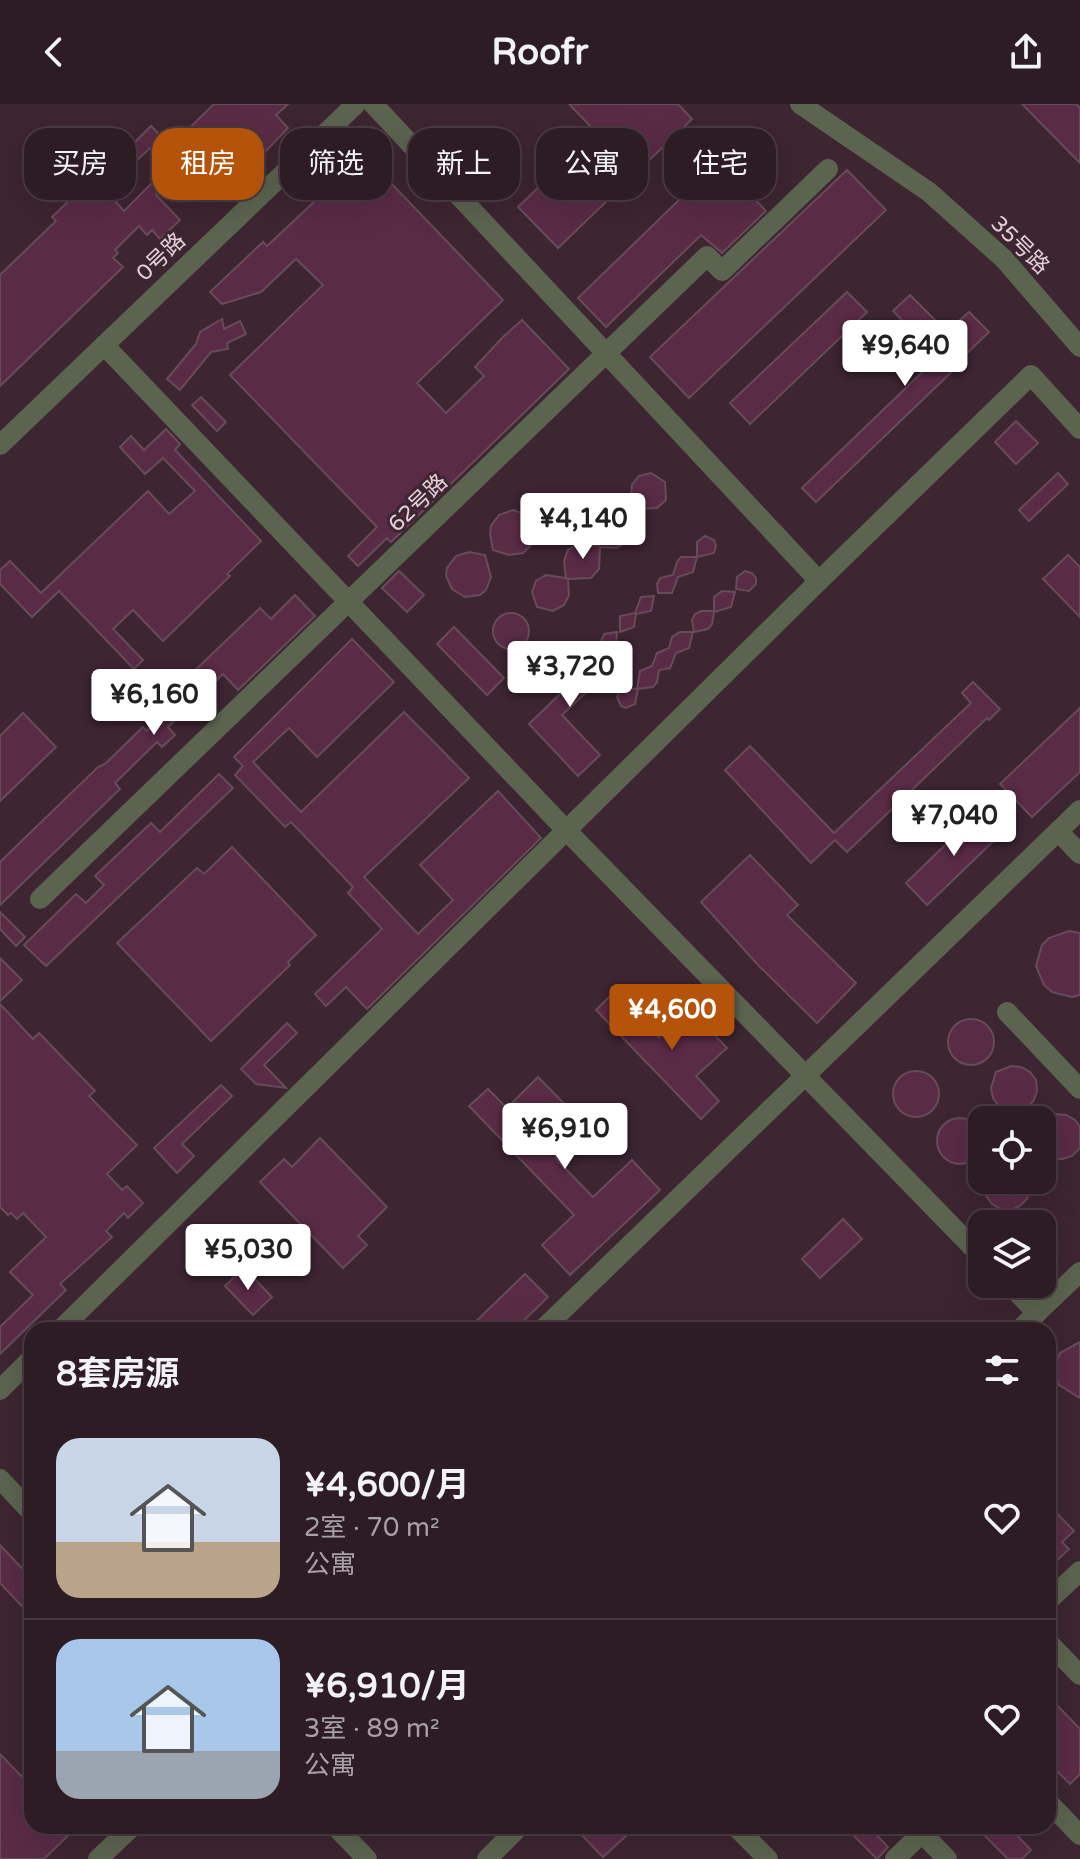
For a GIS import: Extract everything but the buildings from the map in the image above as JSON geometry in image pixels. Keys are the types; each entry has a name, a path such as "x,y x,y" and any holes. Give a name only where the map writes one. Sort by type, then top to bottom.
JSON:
{"street":[{"name":"0号路","path":"0,445 356,104"},
{"path":"373,104 819,581"},
{"name":"35号路","path":"800,104 929,192 1004,259 1080,347"},
{"name":"62号路","path":"40,899 707,256 722,271 828,169"},
{"path":"104,345 566,830 968,1243"},
{"path":"68,1322 1031,375 1080,429"},
{"path":"550,1322 1079,814"},
{"path":"1058,831 1080,854"},
{"path":"1007,1012 1080,1089"},
{"path":"1027,1322 1080,1272"},
{"path":"1023,1298 1037,1313"},
{"path":"0,1390 24,1366"},
{"path":"0,1479 24,1504"},
{"path":"1056,1594 1080,1571"},
{"path":"1056,1650 1080,1675"},
{"path":"1056,1810 1080,1835"},
{"path":"104,1857 126,1834"},
{"path":"343,1834 367,1859"},
{"path":"487,1859 512,1834"},
{"path":"743,1834 768,1859"},
{"path":"895,1859 914,1834"},
{"path":"923,1834 947,1859"}]}
